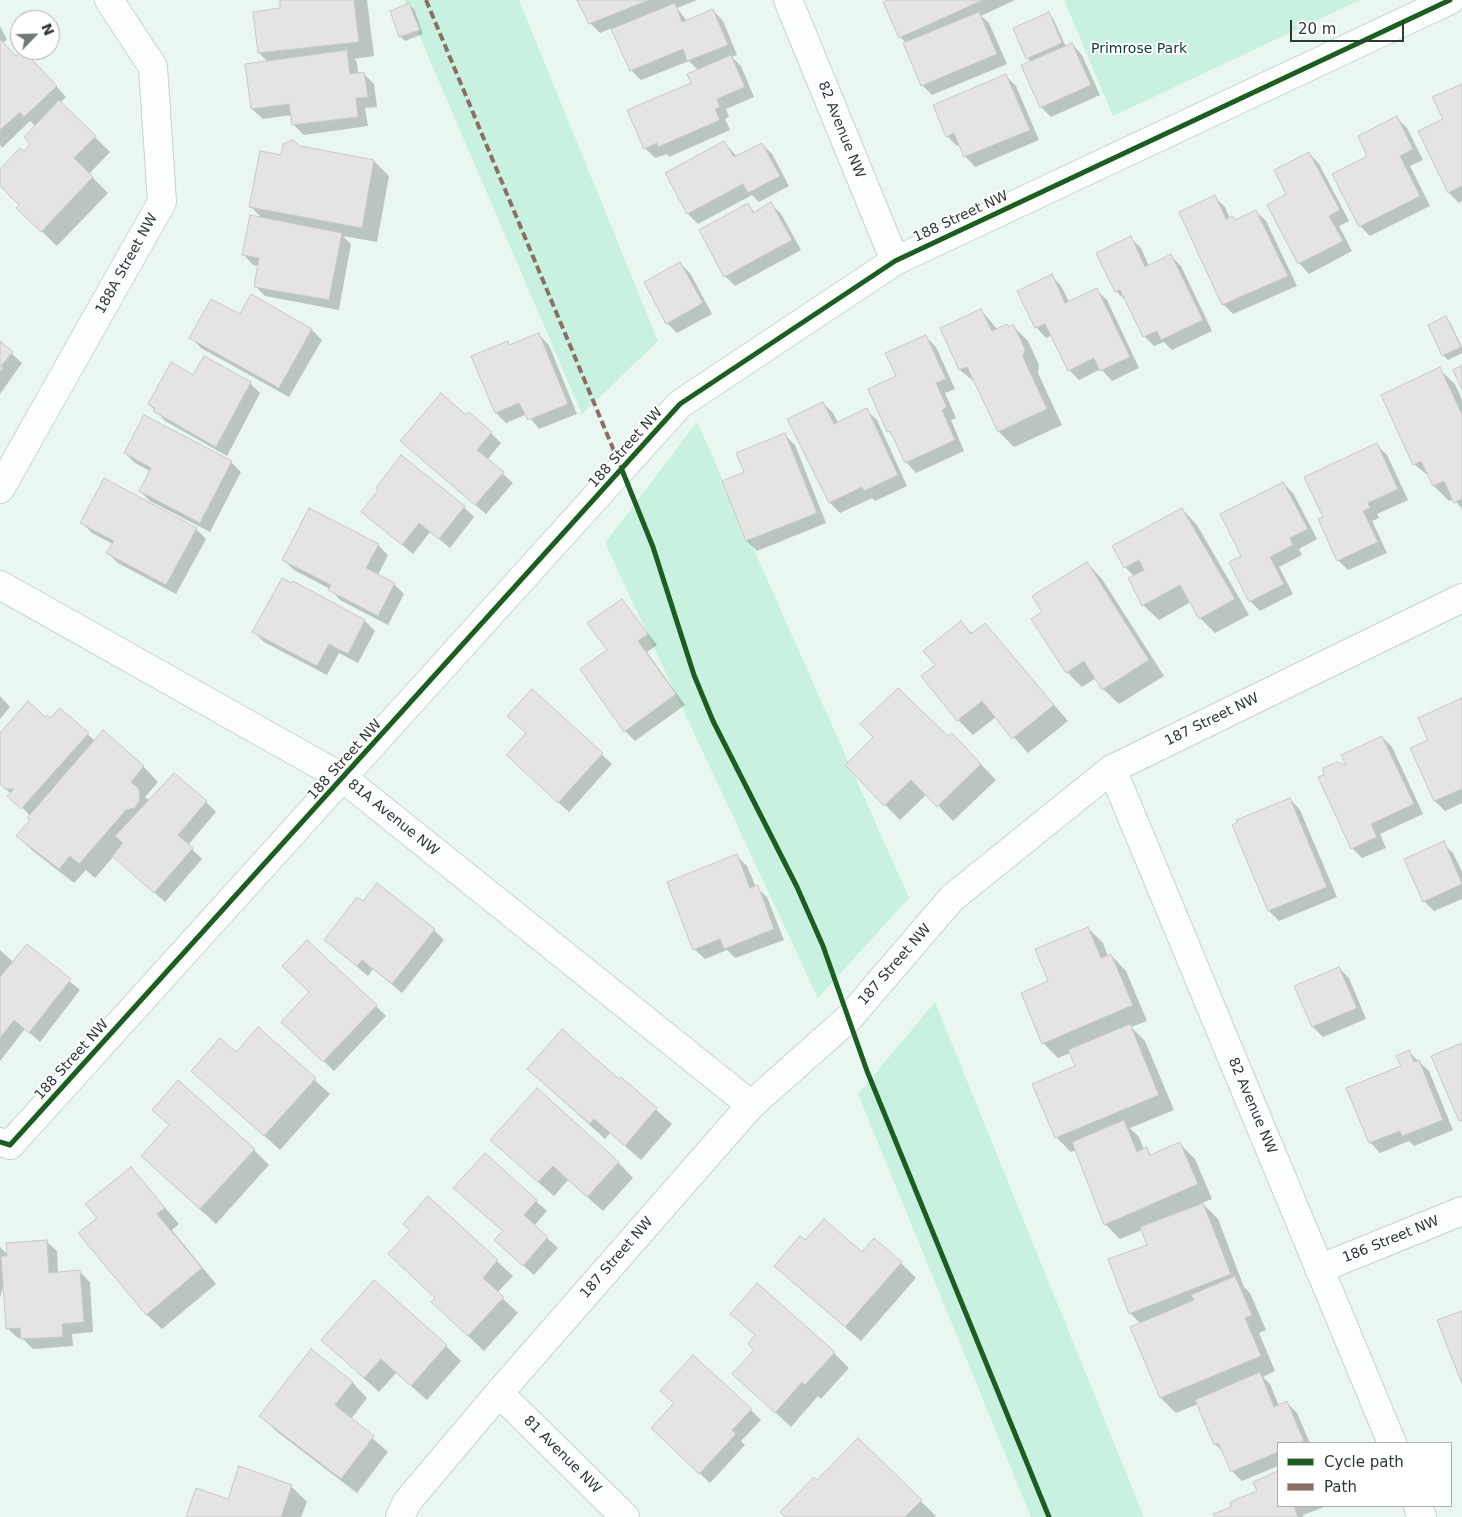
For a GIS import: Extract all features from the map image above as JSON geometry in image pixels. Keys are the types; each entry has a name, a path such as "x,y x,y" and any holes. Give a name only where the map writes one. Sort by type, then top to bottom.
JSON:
{"street":[{"name":"188A Street NW","path":"0,489 162,202 154,67 109,0"},
{"name":"82 Avenue NW","path":"788,0 895,261"},
{"name":"188 Street NW","path":"0,1142 10,1144 680,404 895,261 1450,0"},
{"name":"81A Avenue NW","path":"0,585 343,778 751,1105"},
{"name":"187 Street NW","path":"400,1517 407,1502 499,1393 751,1105 850,1017 952,898 1112,769 1462,598"},
{"name":"82 Avenue NW","path":"1112,769 1392,1442"},
{"name":"186 Street NW","path":"1319,1269 1462,1211"},
{"name":"81 Avenue NW","path":"499,1393 625,1517"}],"green space":[{"path":"404,0 519,0 658,341 582,414"},
{"name":"Primrose Park","path":"1064,0 1360,0 1113,116"},
{"path":"697,422 909,898 818,998 605,543"},
{"path":"935,1002 1144,1517 1031,1517 858,1094"}],"building":[{"path":"280,0 354,0 359,42 258,53 253,12 280,8"},
{"path":"577,0 649,0 589,24"},
{"path":"888,0 983,0 899,38 883,2"},
{"path":"409,3 420,30 399,37 390,11"},
{"path":"675,3 682,22 713,9 728,45 687,61 683,49 630,71 611,29"},
{"path":"979,12 997,54 921,86 903,43"},
{"path":"1049,12 1062,43 1026,59 1013,28"},
{"path":"0,39 10,50 10,60 32,60 57,86 24,117 20,112 0,130"},
{"path":"1072,43 1091,85 1040,108 1021,65"},
{"path":"347,50 350,74 364,72 368,97 356,98 358,117 292,125 289,104 251,109 245,64"},
{"path":"731,55 745,87 717,99 720,107 715,109 720,120 658,147 657,143 644,149 627,110 691,83 687,74"},
{"path":"1006,74 1030,130 964,157 954,133 946,137 933,105"},
{"path":"1462,84 1462,186 1448,193 1418,131 1443,119 1432,97"},
{"path":"59,100 96,136 74,158 93,177 41,232 16,208 19,205 0,186 0,169 20,148 24,151 30,144 24,137"},
{"path":"1397,116 1413,149 1400,156 1420,196 1359,227 1332,174 1367,156 1358,136"},
{"path":"293,140 300,146 374,160 362,228 249,207 260,151 281,155 283,144"},
{"path":"724,141 734,157 762,143 780,176 748,193 743,184 687,214 665,173"},
{"path":"1309,152 1340,210 1329,216 1343,241 1298,264 1267,205 1286,194 1274,170"},
{"path":"1215,195 1226,219 1232,216 1235,220 1256,210 1288,276 1222,305 1179,212"},
{"path":"771,202 792,240 724,277 699,230 748,203 753,213"},
{"path":"250,215 342,233 329,300 254,287 259,258 242,255"},
{"path":"1131,236 1145,267 1171,254 1203,320 1161,340 1157,331 1143,337 1120,290 1115,292 1096,253"},
{"path":"680,262 703,303 666,324 644,282"},
{"path":"1052,274 1065,303 1097,288 1130,357 1100,371 1094,358 1068,371 1045,324 1035,328 1017,291"},
{"path":"251,294 312,329 279,388 189,338 211,299 240,314"},
{"path":"981,309 992,331 1007,324 1009,327 1013,324 1025,349 1023,357 1047,409 998,432 967,367 959,370 940,328"},
{"path":"1446,316 1461,347 1442,356 1428,325"},
{"path":"539,333 568,404 528,420 519,403 495,413 471,356 508,341 509,345"},
{"path":"926,335 946,379 936,383 947,407 942,410 955,440 905,463 890,431 887,432 868,389 896,376 885,353"},
{"path":"0,341 13,352 1,366 3,368 0,372"},
{"path":"204,356 251,382 216,447 153,411 155,408 148,404 171,362 193,375"},
{"path":"1462,365 1462,390 1453,370"},
{"path":"1440,367 1462,415 1462,499 1454,503 1444,481 1433,486 1421,461 1413,465 1381,395"},
{"path":"441,393 466,415 469,412 492,432 477,450 504,472 475,505 400,441"},
{"path":"823,402 834,424 867,408 898,475 864,491 862,487 829,503 787,419"},
{"path":"144,415 232,461 200,523 139,491 151,468 124,453"},
{"path":"785,433 817,513 746,541 722,481 744,472 736,453"},
{"path":"1377,443 1398,489 1368,503 1370,508 1363,511 1378,542 1337,561 1318,519 1323,517 1304,477"},
{"path":"401,455 465,506 439,539 419,523 402,545 361,512 378,490 376,488"},
{"path":"104,478 197,528 166,585 106,553 114,541 80,523"},
{"path":"1283,482 1308,529 1290,538 1293,545 1270,557 1284,584 1249,602 1229,562 1241,556 1220,514"},
{"path":"309,508 379,544 366,568 395,583 378,616 328,590 331,585 282,560"},
{"path":"1182,508 1235,599 1199,619 1180,585 1142,606 1128,578 1144,570 1139,560 1124,568 1112,546"},
{"path":"1087,562 1149,660 1102,690 1084,661 1066,673 1031,619 1042,612 1032,596"},
{"path":"282,578 292,583 293,581 365,620 348,654 329,644 317,666 252,632"},
{"path":"622,599 648,634 638,641 676,694 624,732 580,669 607,650 587,623"},
{"path":"961,621 971,634 985,623 1054,705 1012,739 982,701 957,721 921,676 935,665 923,651"},
{"path":"898,688 948,736 952,733 981,764 937,807 911,780 884,806 845,765 873,737 860,724"},
{"path":"532,689 603,753 558,803 506,755 526,733 507,716"},
{"path":"1462,698 1462,789 1434,801 1410,748 1428,740 1418,718"},
{"path":"28,701 45,717 47,715 50,718 60,708 89,733 21,809 7,796 14,789 6,789 0,784 0,733"},
{"path":"103,730 144,766 131,782 139,789 140,800 135,808 126,810 79,864 70,856 59,869 16,836 30,820 27,818"},
{"path":"1382,736 1414,804 1371,824 1377,837 1351,849 1318,777 1324,775 1323,768 1337,762 1346,765 1341,755"},
{"path":"174,773 207,801 178,835 193,848 154,893 112,856 123,843 115,836"},
{"path":"1290,798 1327,887 1268,911 1232,825 1238,822 1236,820"},
{"path":"1444,841 1462,884 1423,902 1404,859"},
{"path":"737,854 750,888 758,885 774,929 724,949 720,939 693,950 667,882"},
{"path":"377,883 435,929 392,984 362,960 357,966 324,940 357,897 363,901"},
{"path":"1088,927 1101,958 1111,954 1133,1005 1042,1044 1021,993 1048,981 1035,949"},
{"path":"307,940 377,1005 323,1062 281,1022 309,992 282,966"},
{"path":"27,944 71,979 29,1033 14,1020 0,1038 0,977"},
{"path":"1339,967 1357,1008 1312,1027 1294,986"},
{"path":"1130,1024 1159,1095 1055,1138 1032,1084 1075,1066 1068,1050"},
{"path":"258,1027 316,1078 264,1136 191,1071 220,1038 236,1052"},
{"path":"562,1029 619,1079 621,1077 657,1108 625,1146 594,1119 590,1124 527,1069"},
{"path":"1462,1043 1462,1120 1459,1121 1431,1056"},
{"path":"1409,1050 1414,1062 1419,1060 1443,1120 1402,1136 1400,1131 1369,1143 1346,1088 1401,1066 1396,1056"},
{"path":"178,1080 255,1149 200,1209 141,1156 169,1125 152,1110"},
{"path":"537,1088 619,1162 587,1197 553,1166 538,1182 490,1140"},
{"path":"1124,1120 1137,1152 1147,1147 1150,1155 1180,1142 1198,1184 1104,1225 1072,1142"},
{"path":"485,1153 537,1200 524,1215 548,1237 523,1266 494,1240 503,1231 453,1188"},
{"path":"131,1167 165,1208 157,1214 202,1268 146,1315 78,1233 97,1218 85,1204"},
{"path":"428,1196 498,1260 483,1278 504,1297 468,1336 431,1302 435,1298 388,1254 410,1230 403,1224"},
{"path":"1203,1203 1231,1274 1129,1314 1108,1259 1147,1245 1140,1227"},
{"path":"824,1219 862,1252 874,1238 902,1262 845,1327 774,1266 800,1236 805,1240"},
{"path":"47,1240 49,1273 80,1270 84,1322 62,1324 63,1337 21,1339 20,1328 6,1329 1,1256 7,1256 6,1243"},
{"path":"1235,1276 1252,1315 1245,1318 1261,1356 1160,1398 1130,1327 1194,1300 1191,1295"},
{"path":"374,1280 447,1345 411,1386 381,1359 364,1378 321,1340"},
{"path":"757,1283 835,1352 805,1385 802,1382 775,1413 732,1374 754,1350 748,1344 755,1335 730,1314"},
{"path":"1462,1311 1462,1384 1437,1320"},
{"path":"311,1349 353,1382 335,1405 374,1436 341,1479 259,1416"},
{"path":"693,1355 752,1409 732,1430 736,1434 699,1474 651,1428 674,1403 660,1391"},
{"path":"1260,1372 1274,1407 1287,1401 1304,1441 1277,1442 1277,1452 1231,1472 1218,1443 1214,1445 1195,1400"},
{"path":"858,1438 922,1500 905,1517 785,1517 780,1512 814,1477 817,1480"},
{"path":"239,1466 292,1485 281,1517 186,1517 196,1488 228,1499"},
{"path":"1277,1471 1277,1507 1294,1507 1298,1517 1214,1517 1213,1514 1231,1507 1230,1502 1257,1491 1253,1482"}],"marked path":[{"path":"426,0 622,470"}],"cycle path":[{"path":"0,1142 10,1145 680,404 895,261 1450,0"},
{"path":"622,470 653,547 694,675 713,721 797,887 823,946 867,1071 1049,1517"}]}
